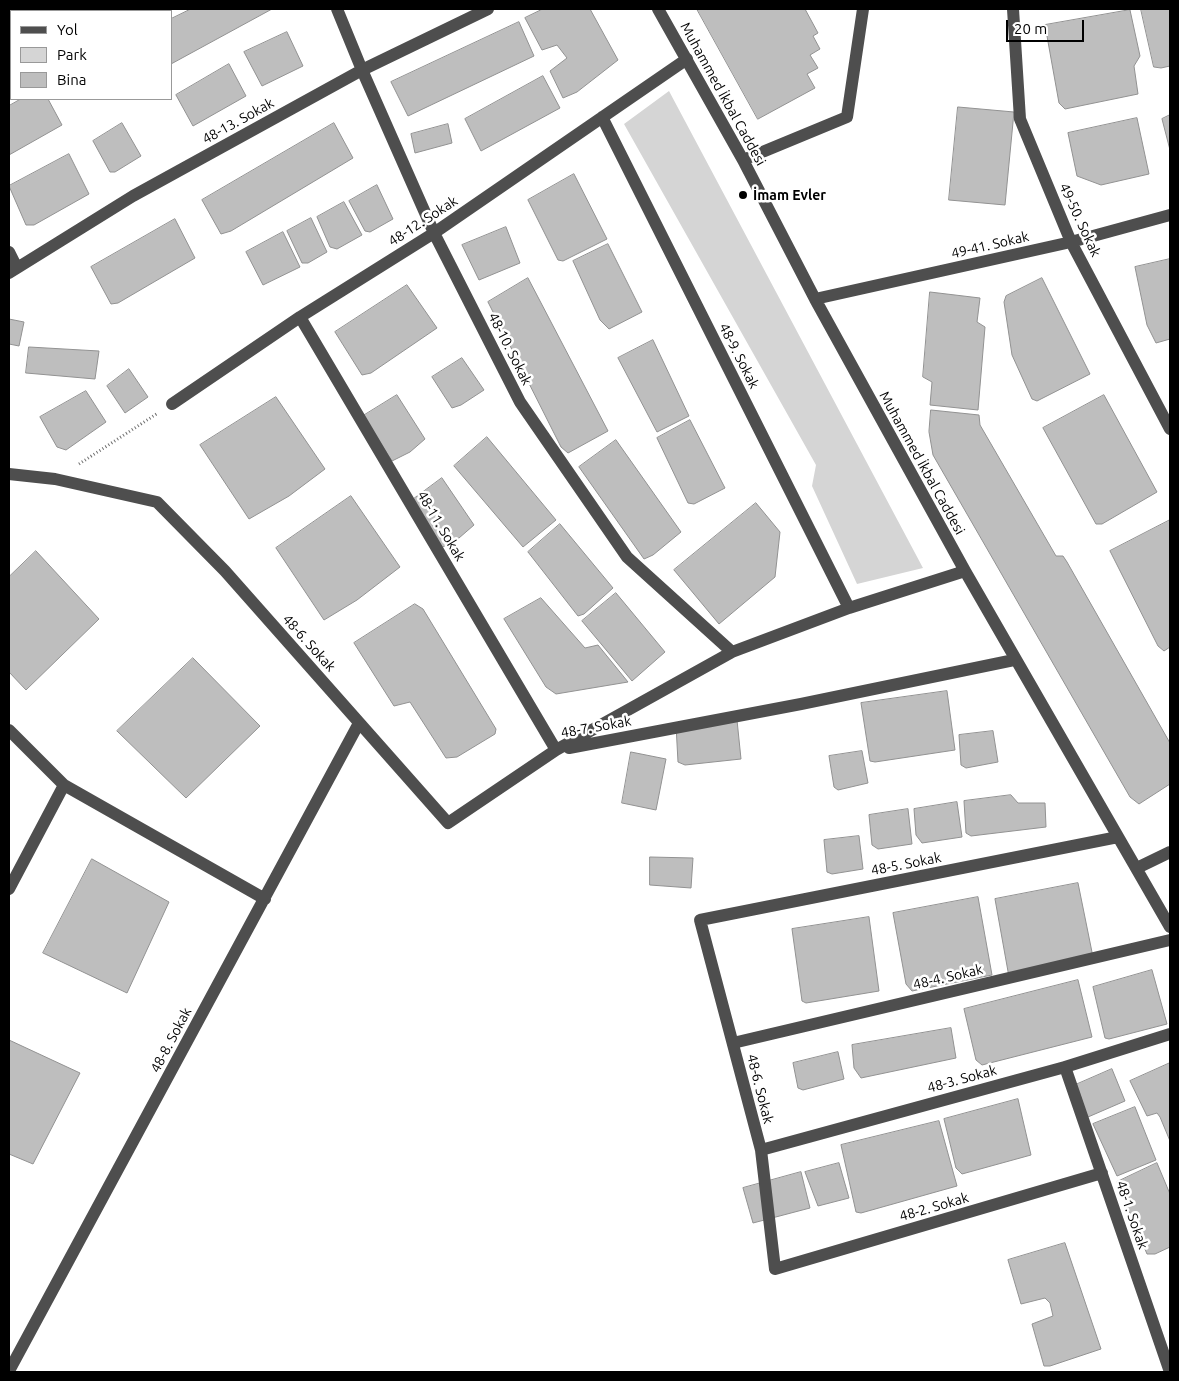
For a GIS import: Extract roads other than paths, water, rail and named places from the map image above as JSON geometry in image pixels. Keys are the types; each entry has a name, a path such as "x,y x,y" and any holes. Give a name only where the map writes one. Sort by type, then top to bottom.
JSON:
{"street":[{"name":"48-10. Sokak","path":"338,9 362,70 434,233 520,402 627,557 732,652"},
{"name":"48-13. Sokak","path":"13,270 133,196 362,70 488,9"},
{"name":"Muhammed İkbal Caddesi","path":"658,9 743,160 814,299 964,571 1170,927"},
{"path":"743,160 846,117 863,9"},
{"name":"49-50. Sokak","path":"1013,9 1020,119 1072,242 1170,429"},
{"name":"48-12. Sokak","path":"172,404 300,317 434,233 687,59"},
{"name":"48-9. Sokak","path":"602,117 849,608"},
{"name":"49-41. Sokak","path":"814,299 1072,242 1170,215"},
{"path":"9,252 13,270"},
{"name":"48-11. Sokak","path":"300,317 556,750"},
{"name":"48-6. Sokak","path":"9,474 55,479 157,502 225,571 448,823 556,750"},
{"name":"48-7. Sokak","path":"556,750 732,652 849,608 964,571"},
{"name":"48-7. Sokak","path":"556,750 801,704 1014,660"},
{"name":"48-8. Sokak","path":"9,1371 359,723"},
{"path":"9,730 64,785 265,899"},
{"path":"9,889 64,785"},
{"name":"48-5. Sokak","path":"700,920 1118,836"},
{"path":"1137,868 1170,852"},
{"name":"48-6. Sokak","path":"700,920 761,1150 775,1269"},
{"name":"48-4. Sokak","path":"733,1042 1170,940"},
{"name":"48-3. Sokak","path":"761,1150 1065,1066 1170,1034"},
{"name":"48-1. Sokak","path":"1065,1066 1170,1372"},
{"name":"48-2. Sokak","path":"775,1269 1102,1173"}],"place":[{"name":"İmam Evler","path":"743,195"}]}
